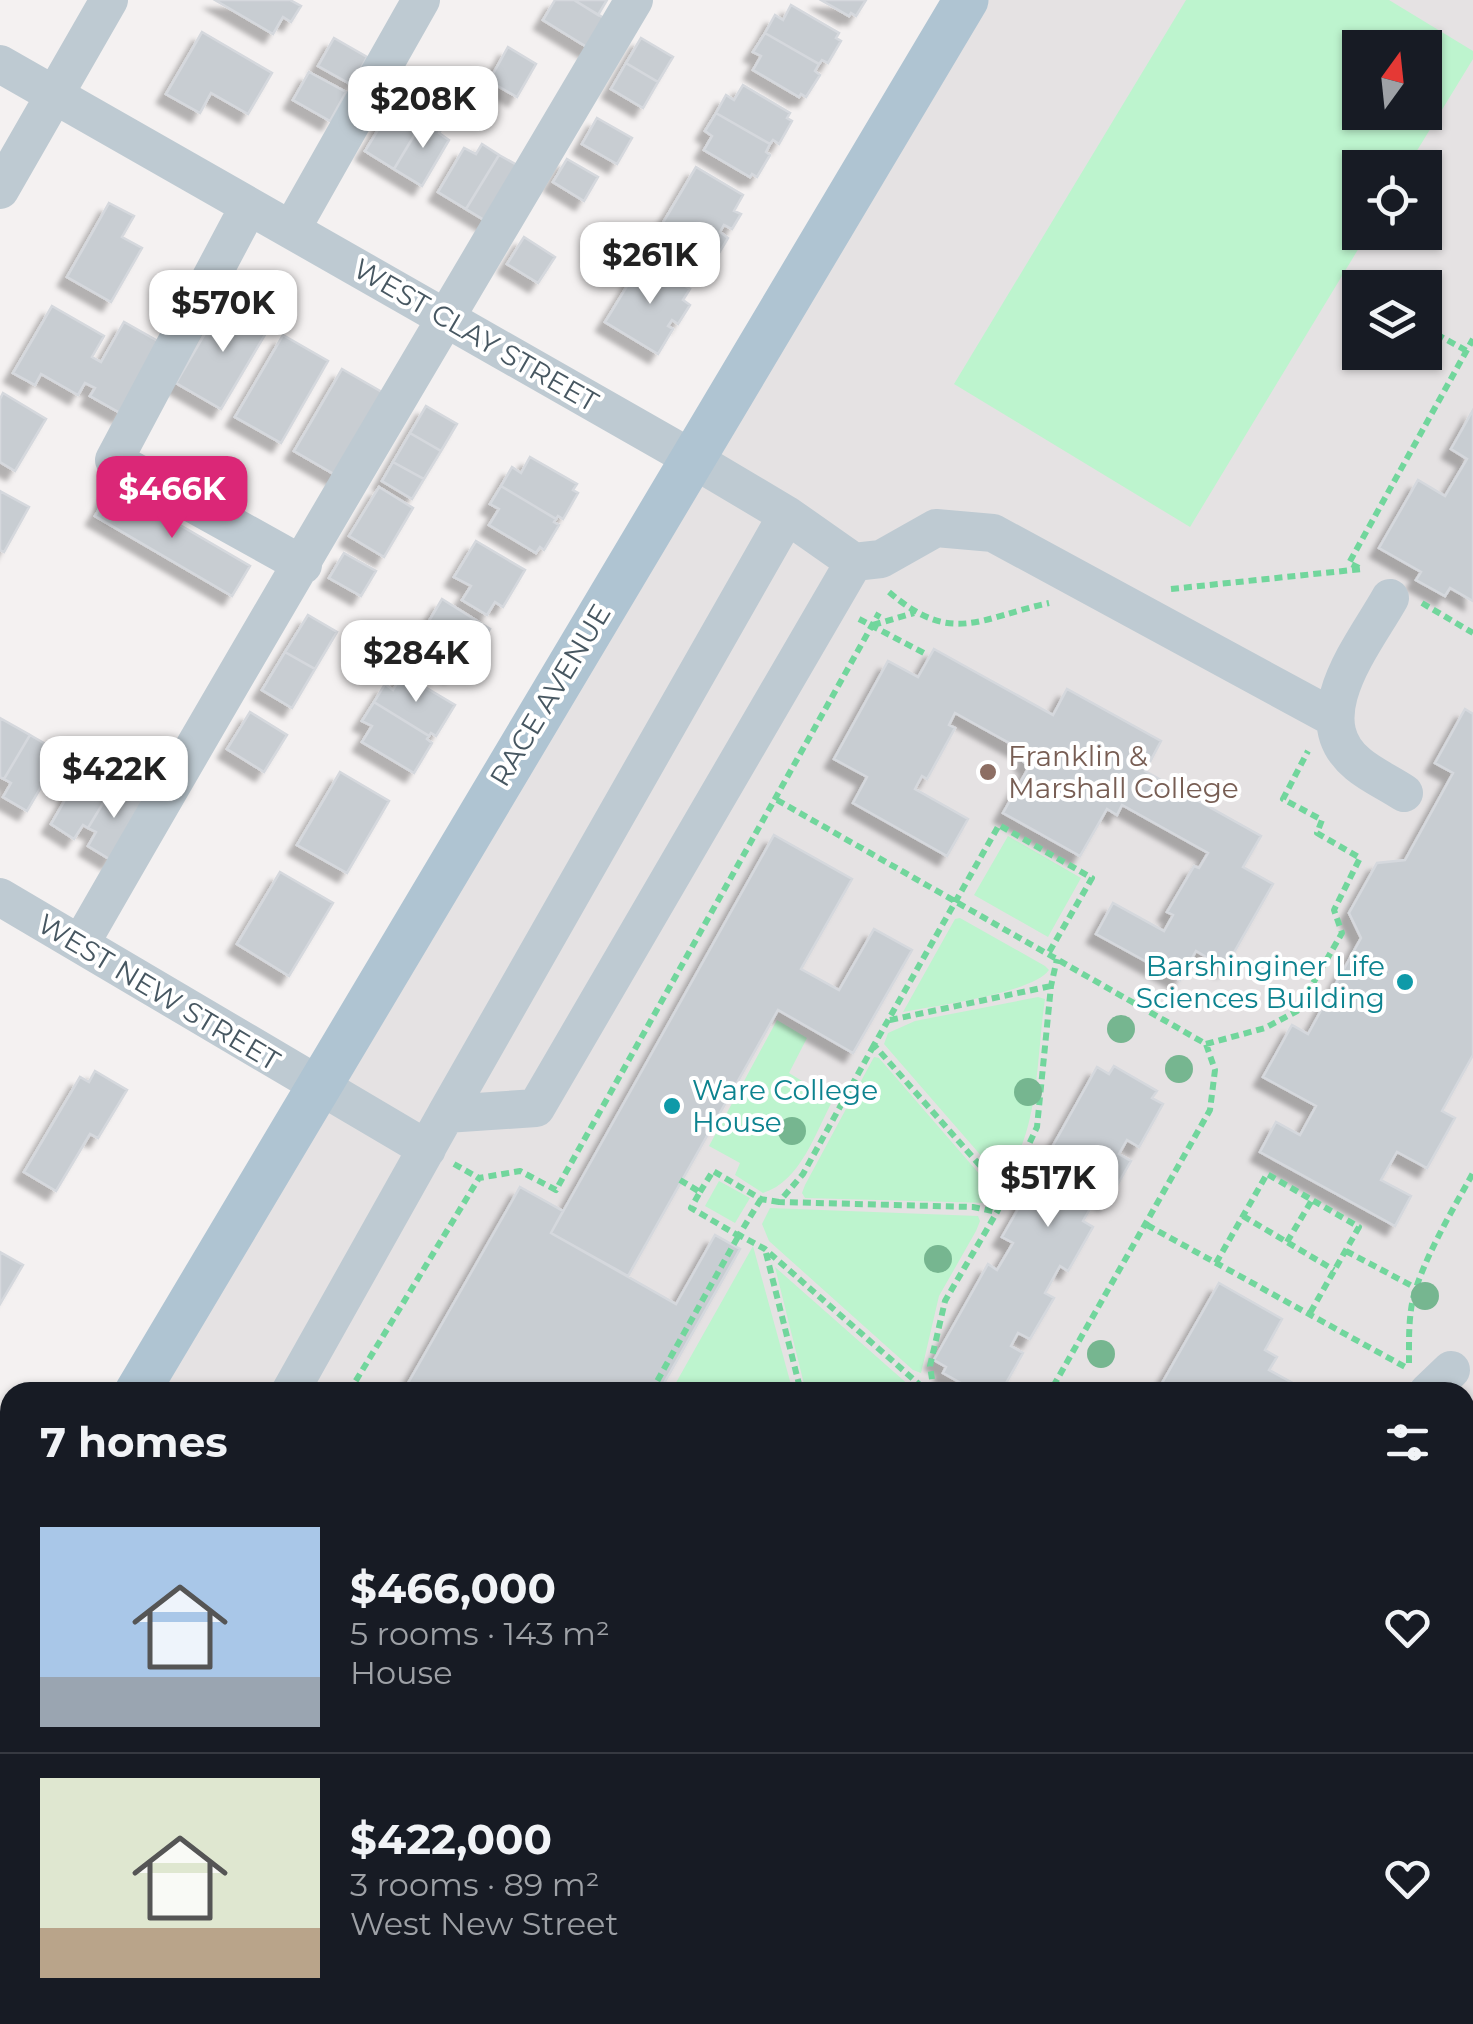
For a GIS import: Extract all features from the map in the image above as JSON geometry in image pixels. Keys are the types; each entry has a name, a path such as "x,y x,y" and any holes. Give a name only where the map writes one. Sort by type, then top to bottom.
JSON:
{"main road":[{"name":"RACE AVENUE","path":"143,1382 966,0"}],"street":[{"path":"0,190 109,0"},
{"path":"291,230 421,0"},
{"path":"81,943 634,0"},
{"name":"WEST CLAY STREET","path":"0,64 691,458 787,515 854,562"},
{"path":"249,206 114,460 303,565"},
{"path":"296,1382 787,515"},
{"path":"446,1114 536,1108 854,562 881,559 936,528 993,533 1334,718"},
{"path":"1393,591 1338,694 1334,718 1339,739 1356,762 1404,793"},
{"name":"WEST NEW STREET","path":"5,910 81,943 427,1149"}],"path":[{"path":"1442,338 1466,351"},
{"path":"1473,339 1349,563 1473,633"},
{"path":"872,626 914,613"},
{"path":"355,1382 479,1178 520,1171 556,1190 879,614"},
{"path":"872,626 924,653"},
{"path":"1206,1044 1265,1028 1297,1011 1342,933 1334,910 1360,858 1317,833 1322,820 1283,799 1291,783"},
{"path":"776,800 1206,1044 1215,1070 1210,1110 1056,1382"},
{"path":"779,1202 803,1174 999,826 1092,878 1048,954"},
{"path":"931,1382 930,1366 945,1302 1006,1196 1036,1127 1050,986 1057,958"},
{"path":"890,1020 1050,986"},
{"path":"874,1045 1006,1196"},
{"path":"919,1382 765,1250 691,1208 713,1171 761,1199 779,1202 973,1207 997,1212"},
{"path":"1146,1224 1408,1369 1416,1288 1473,1173"},
{"path":"1216,1262 1267,1174 1359,1227 1310,1313"},
{"path":"680,1180 700,1192"},
{"path":"657,1382 761,1199"},
{"path":"1287,1242 1312,1200"},
{"path":"1242,1216 1334,1270"},
{"path":"765,1250 798,1382"},
{"path":"1346,1251 1416,1288"}],"shaded area":[{"name":"Franklin & Marshall College","path":"966,0 1473,0 1473,1382 143,1382"}],"green space":[{"path":"1186,0 1389,0 1438,30 1342,30 1342,130 1430,130 1417,150 1342,150 1342,250 1358,250 1342,270 1342,276 1190,527 954,384"},
{"path":"1442,32 1473,51 1473,59 1442,110"},
{"path":"1008,836 1081,878 1048,937 974,895"},
{"path":"960,918 1049,970 1004,992 903,1012 955,919"},
{"path":"1038,997 1045,999 1031,1115 1005,1178 997,1174 884,1044 888,1033 915,1021"},
{"path":"777,1020 807,1038 789,1073 833,1100 797,1167 776,1187 763,1193 735,1175 740,1163 709,1146"},
{"path":"874,1057 879,1058 995,1192 993,1200 988,1203 805,1198 805,1185"},
{"path":"719,1181 750,1198 735,1223 705,1206"},
{"path":"770,1208 978,1216 976,1231 939,1296 921,1373 769,1241 762,1224"},
{"path":"753,1246 790,1382 676,1382"},
{"path":"775,1267 905,1382 804,1382"}],"building":[{"path":"215,0 290,0 301,6 291,22 283,17 273,34"},
{"path":"555,0 574,0 607,20 590,49 543,20"},
{"path":"574,0 607,0 598,15"},
{"path":"821,0 866,0 856,16 849,16"},
{"path":"791,5 839,33 836,38 841,41 828,63 822,60 819,64 765,33 775,15 783,20"},
{"path":"202,32 272,73 248,114 211,93 200,113 166,94"},
{"path":"765,33 819,64 815,71 820,75 806,97 799,97 753,70 761,56 753,52"},
{"path":"334,38 367,57 352,85 318,66"},
{"path":"641,38 673,57 658,82 626,63"},
{"path":"508,47 536,64 517,97 489,81"},
{"path":"626,63 658,82 643,108 611,89"},
{"path":"309,72 346,92 330,121 293,100"},
{"path":"743,85 790,113 787,118 792,121 779,144 773,140 770,144 716,113 726,95 734,100"},
{"path":"409,104 427,114 394,169 365,151 392,107 404,114"},
{"path":"716,113 770,144 766,152 770,155 757,177 750,177 704,150 712,136 705,131"},
{"path":"427,114 444,125 439,133 449,140 422,186 394,169"},
{"path":"597,118 632,138 617,164 582,144"},
{"path":"482,144 499,155 466,209 438,192 464,148 476,154"},
{"path":"499,155 517,165 494,226 466,209"},
{"path":"567,159 598,177 584,201 553,182"},
{"path":"696,167 743,195 734,211 741,214 732,229 724,225 720,232 728,238 713,263 658,231"},
{"path":"109,203 134,216 122,237 142,248 111,302 67,277"},
{"path":"524,237 555,257 538,283 507,264"},
{"path":"643,260 690,289 683,300 690,305 678,324 672,320 668,326 673,329 658,354 605,322"},
{"path":"224,301 269,328 221,409 176,383"},
{"path":"52,306 104,336 92,357 101,362 124,322 163,344 122,414 90,396 95,388 85,383 78,395 41,374 35,385 13,373"},
{"path":"283,335 328,361 281,443 235,417"},
{"path":"342,369 387,395 339,477 294,451"},
{"path":"3,393 46,419 15,471 0,462"},
{"path":"426,406 457,424 441,451 410,433"},
{"path":"1473,410 1473,601 1450,588 1445,596 1416,580 1421,572 1379,548 1418,480 1445,496 1467,459 1451,449"},
{"path":"410,433 441,451 424,479 393,462"},
{"path":"530,457 577,484 573,490 578,493 563,519 556,519 501,486 512,467 521,473"},
{"path":"393,462 424,479 412,499 382,481"},
{"path":"113,486 250,566 232,596 95,516"},
{"path":"501,486 556,519 554,522 559,525 544,550 540,547 536,553 489,525 499,509 490,504"},
{"path":"379,487 413,508 384,557 349,536"},
{"path":"0,491 29,507 4,552 0,550"},
{"path":"476,541 525,570 503,607 495,602 487,615 462,600 471,586 454,577"},
{"path":"344,553 376,571 361,596 329,578"},
{"path":"442,599 490,629 468,665 461,661 453,674 428,659 436,645 420,636"},
{"path":"308,615 337,632 315,669 285,652"},
{"path":"934,649 1053,715 1067,689 1161,741 1145,771 1261,836 1243,867 1273,884 1225,968 1196,951 1180,980 1096,934 1113,903 1164,931 1173,915 1167,912 1194,866 1199,868 1208,853 1122,805 1117,815 1107,809 1080,856 1003,813 1030,765 1024,762 1029,754 955,713 949,725 955,728 927,779 922,776 915,789 968,819 947,856 853,803 867,777 834,759 888,661 918,677"},
{"path":"285,652 315,669 292,708 262,690"},
{"path":"403,674 455,705 436,736 429,736 374,702 385,684 393,690"},
{"path":"374,702 429,736 427,739 432,743 414,773 362,742 372,726 362,721"},
{"name":"Barshinginer Life Sciences Building","path":"1465,709 1473,714 1473,1055 1442,1111 1455,1118 1427,1168 1397,1152 1381,1180 1411,1196 1395,1226 1260,1152 1276,1122 1300,1135 1316,1106 1263,1077 1292,1025 1308,1034 1361,938 1349,913 1377,863 1405,860 1453,773 1435,763"},
{"path":"250,712 287,735 264,772 227,749"},
{"path":"0,718 30,735 4,779 0,777"},
{"path":"30,735 61,753 27,811 3,797 11,783 4,779"},
{"path":"84,767 114,785 88,828 83,825 74,839 51,824"},
{"path":"340,772 389,801 347,873 297,845"},
{"path":"114,785 145,803 111,860 88,846 96,832 88,828"},
{"name":"Ware College House","path":"774,835 852,879 801,969 839,990 874,929 912,950 853,1053 778,1010 628,1276 551,1233"},
{"path":"280,872 333,903 289,976 237,944"},
{"path":"1114,1066 1157,1091 1152,1098 1163,1104 1139,1147 1127,1140 1119,1154 1131,1161 1108,1201 1098,1195 1083,1221 1093,1227 1068,1271 1060,1266 1045,1293 1054,1298 1030,1339 1018,1333 1011,1346 1023,1353 1007,1382 959,1382 943,1373 946,1367 934,1360 988,1264 997,1270 1013,1243 1002,1237 1030,1188 1039,1194 1051,1173 1041,1167 1097,1067 1109,1074"},
{"path":"95,1071 127,1090 98,1138 90,1134 56,1191 24,1172 80,1077 89,1082"},
{"path":"520,1187 563,1211 551,1233 676,1304 715,1235 740,1249 665,1382 409,1382"},
{"path":"0,1252 23,1265 0,1304"},
{"path":"1219,1283 1282,1319 1265,1350 1277,1357 1269,1370 1291,1382 1163,1382"}],"place":[{"name":"Franklin & Marshall College","path":"988,772"},
{"name":"Barshinginer Life Sciences Building","path":"1405,982"},
{"name":"Ware College House","path":"672,1106"}]}
